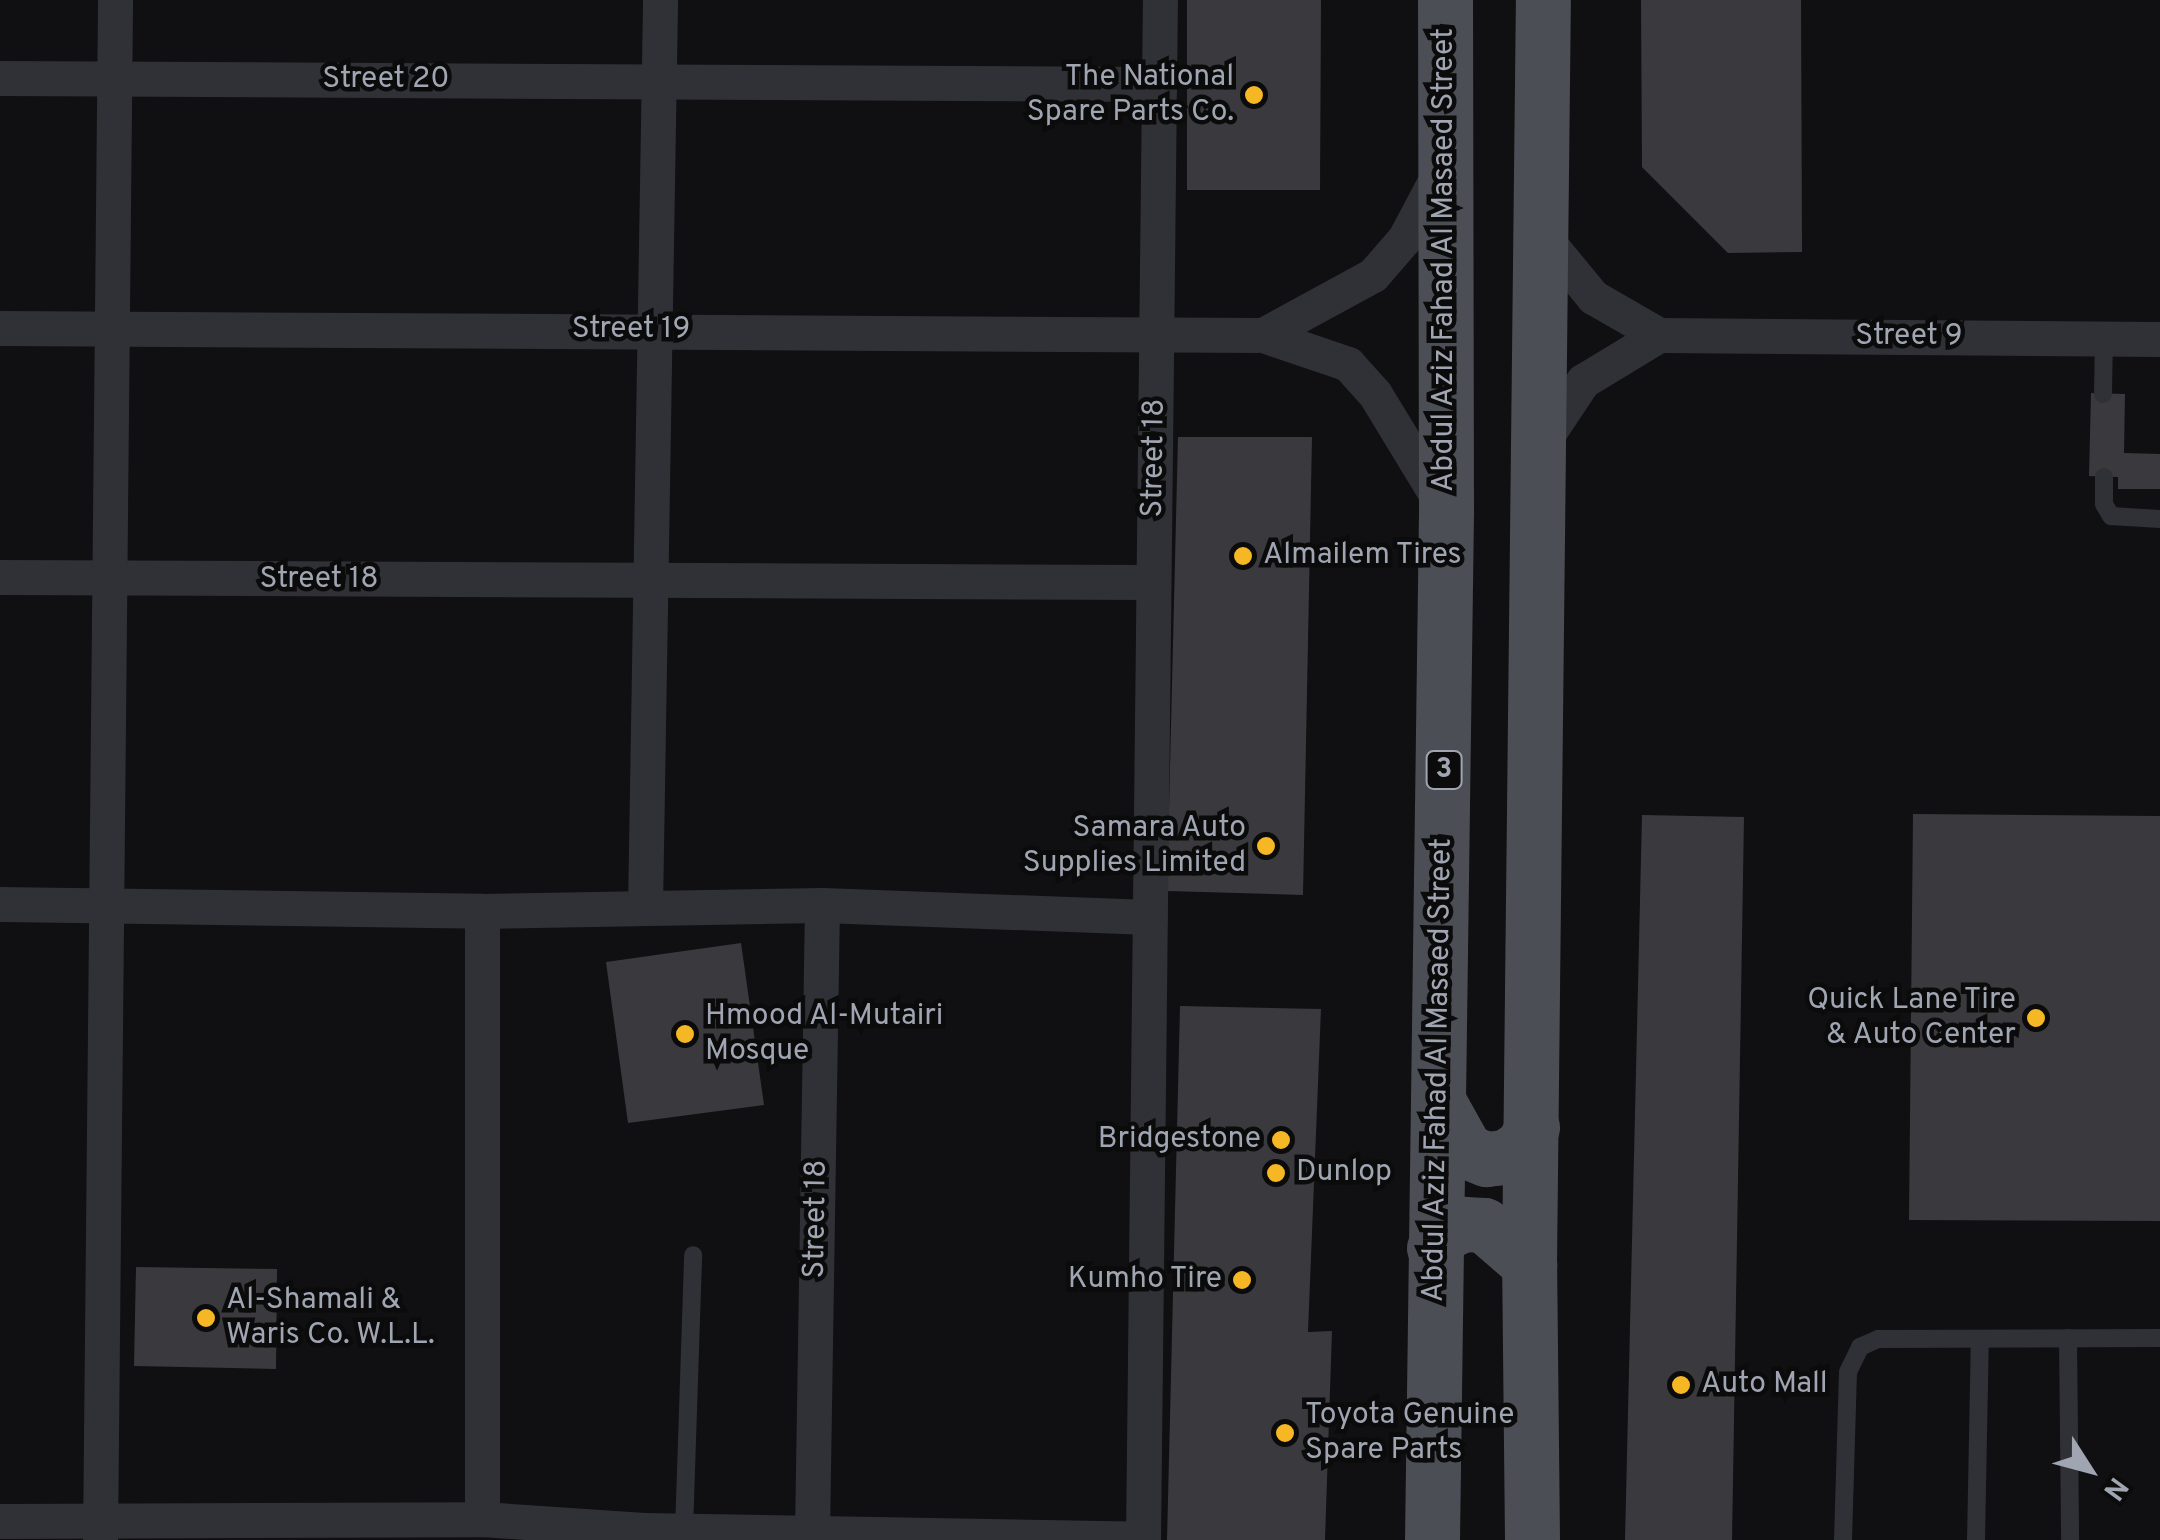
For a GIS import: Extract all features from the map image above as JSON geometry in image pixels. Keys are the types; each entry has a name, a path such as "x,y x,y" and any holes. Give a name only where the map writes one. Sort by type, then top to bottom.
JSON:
{"main road":[{"name":"Abdul Aziz Fahad Al Masaed Street","path":"1432,1540 1434,1248 1441,1106 1445,0"},
{"path":"1532,1540 1529,1264 1538,230 1544,0"},
{"path":"1441,1106 1466,1151 1486,1159 1506,1157 1522,1145 1532,1126"},
{"path":"1434,1248 1446,1232 1464,1224 1484,1225 1529,1264"}],"street":[{"path":"100,1532 115,0"},
{"path":"645,908 660,0"},
{"path":"1156,334 1160,0"},
{"name":"Street 20","path":"0,78 1159,84"},
{"name":"Street 19","path":"1263,335 1373,275 1405,238 1446,161"},
{"name":"Street 9","path":"1538,230 1593,297 1658,335 2160,339"},
{"name":"Street 19","path":"0,328 1263,335 1348,364 1375,394 1446,510"},
{"name":"Street 18","path":"0,1521 100,1532 482,1519 644,1535 684,1531 1143,1540 1156,334"},
{"path":"1536,450 1583,381 1658,335"},
{"name":"Street 18","path":"0,577 1153,582"},
{"path":"0,904 482,911 822,905 1150,917"},
{"name":"Street 18","path":"812,1533 822,905"},
{"path":"482,911 482,1519"}],"lane":[{"path":"2103,394 2104,339"},
{"path":"2104,476 2104,504 2111,516 2160,520"},
{"path":"684,1531 693,1255"},
{"path":"2068,1338 2070,1540"},
{"path":"1842,1540 1848,1372 1853,1354 1878,1339 2160,1338"},
{"path":"1976,1540 1980,1339"}],"building":[{"name":"The National Spare Parts Co.","path":"1187,0 1321,0 1320,190 1187,190"},
{"path":"1641,0 1801,0 1802,252 1728,253 1642,167"},
{"path":"2091,393 2125,394 2124,453 2160,454 2160,489 2118,489 2118,477 2089,476"},
{"path":"1178,437 1312,437 1303,895 1167,891"},
{"name":"Quick Lane Tire & Auto Center","path":"1913,814 2160,816 2160,1221 1909,1220"},
{"path":"1642,815 1744,817 1732,1540 1625,1540"},
{"name":"Hmood Al-Mutairi Mosque","path":"741,943 764,1105 628,1123 606,962"},
{"path":"1180,1006 1321,1009 1308,1332 1332,1331 1325,1540 1167,1540"},
{"name":"Al-Shamali & Waris Co. W.L.L.","path":"136,1267 277,1269 276,1369 134,1366"}],"place":[{"name":"The National Spare Parts Co.","path":"1254,95"},
{"name":"Almailem Tires","path":"1243,556"},
{"name":"Samara Auto Supplies Limited","path":"1266,846"},
{"name":"Quick Lane Tire & Auto Center","path":"2036,1018"},
{"name":"Hmood Al-Mutairi Mosque","path":"685,1034"},
{"name":"Bridgestone","path":"1281,1140"},
{"name":"Dunlop","path":"1276,1173"},
{"name":"Kumho Tire","path":"1242,1280"},
{"name":"Al-Shamali & Waris Co. W.L.L.","path":"206,1318"},
{"name":"Auto Mall","path":"1681,1385"},
{"name":"Toyota Genuine Spare Parts","path":"1285,1433"}]}
